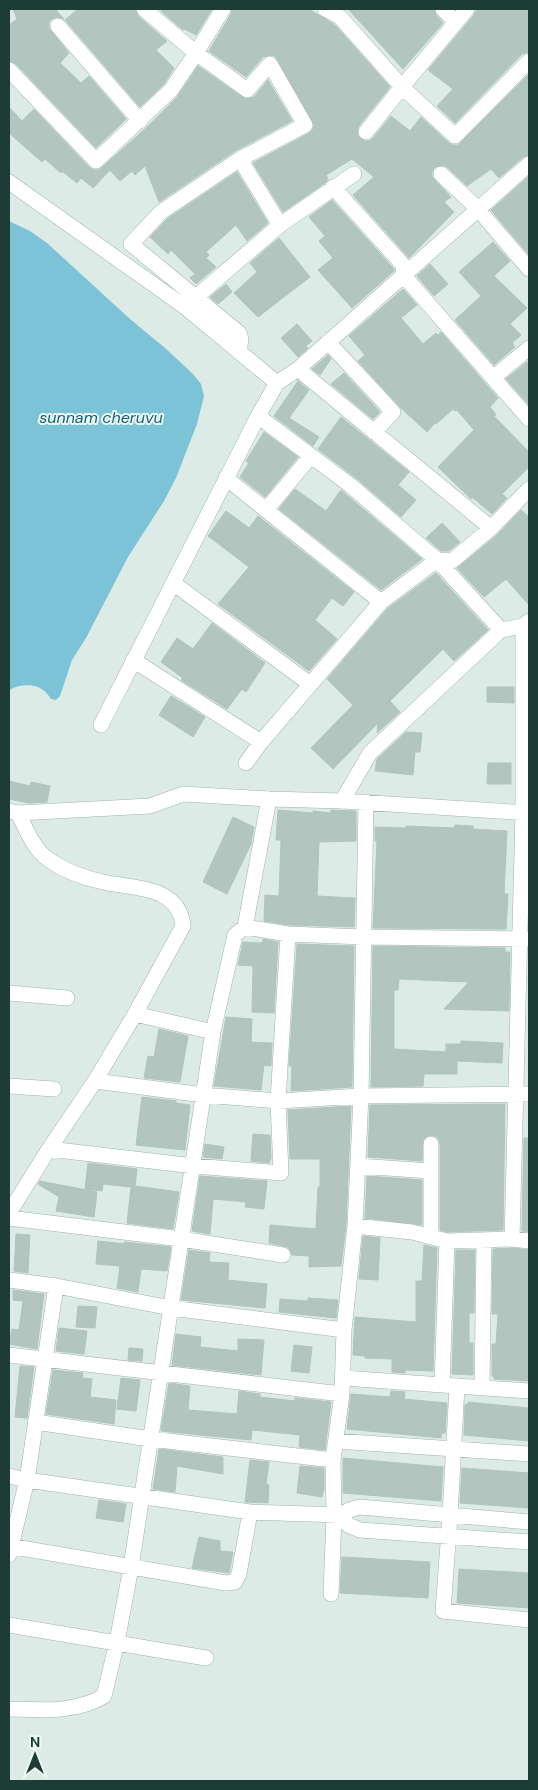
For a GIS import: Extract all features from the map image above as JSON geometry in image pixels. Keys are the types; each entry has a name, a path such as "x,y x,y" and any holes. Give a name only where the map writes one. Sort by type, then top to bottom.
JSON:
{"street":[{"path":"144,9 196,53 247,90 270,64 305,125 240,159 160,212 131,244 239,333 241,339 239,352"},
{"path":"9,70 96,161 171,90 223,9"},
{"path":"325,9 340,17 402,86 455,136 529,61"},
{"path":"443,9 456,22"},
{"path":"366,132 467,9"},
{"path":"58,26 140,121"},
{"path":"240,159 280,225"},
{"path":"101,726 226,478 277,382 298,369 404,276 477,208 529,164"},
{"path":"196,297 280,225 354,174"},
{"path":"441,174 477,208 529,269"},
{"path":"9,182 185,307 277,382"},
{"path":"333,187 403,264 404,276 529,420"},
{"path":"328,342 393,412 374,432"},
{"path":"493,378 529,348"},
{"path":"298,369 491,528"},
{"path":"258,416 350,485 437,560 501,630"},
{"path":"266,510 311,456"},
{"path":"226,478 381,602"},
{"path":"246,763 261,742 381,602 437,560 452,560 491,528 529,489"},
{"path":"173,583 310,684"},
{"path":"342,801 370,752 501,630 527,625 523,1094 512,1239"},
{"path":"133,660 261,742"},
{"path":"9,1213 95,1081 135,1014 183,926 177,907 167,897 156,892 90,878 69,871 49,860 40,852 16,812 150,806 183,794 270,800 366,802 526,813"},
{"path":"9,1709 71,1709 92,1703 104,1696 118,1642 131,1567 181,1239 194,1166 213,1032 235,935 245,927 270,800"},
{"path":"331,1594 338,1516 333,1460 342,1394 344,1330 355,1226 358,1166 366,802"},
{"path":"245,927 288,934 364,937 525,938"},
{"path":"49,1149 194,1166 281,1173 278,1101 288,934"},
{"path":"9,993 67,998"},
{"path":"135,1014 213,1032"},
{"path":"95,1081 204,1095 278,1101 361,1096 523,1094"},
{"path":"9,1086 54,1089"},
{"path":"431,1144 431,1237"},
{"path":"358,1166 431,1171"},
{"path":"9,1218 181,1239 284,1255"},
{"path":"355,1226 412,1232 447,1241 512,1239 529,1241"},
{"path":"482,1388 484,1240"},
{"path":"447,1241 453,1449 443,1611 529,1620"},
{"path":"9,1280 56,1286 171,1308 344,1330"},
{"path":"56,1286 27,1480 9,1550 131,1567 226,1583 235,1582 239,1574 250,1512"},
{"path":"9,1354 342,1394"},
{"path":"342,1378 529,1391"},
{"path":"35,1422 150,1439 333,1460"},
{"path":"336,1440 529,1454"},
{"path":"9,1476 250,1512 338,1516 360,1507 529,1522"},
{"path":"338,1516 348,1525 360,1530 529,1542"},
{"path":"9,1625 206,1658"}],"water":[{"name":"sunnam cheruvu","path":"9,221 30,231 47,243 130,319 165,348 201,384 204,396 197,424 176,478 164,501 128,557 86,638 72,660 60,696 56,700 51,699 40,688 31,685 16,687 9,691"}],"building":[{"path":"13,9 55,9 64,19 57,17 52,19 49,22 49,28 69,53 60,63 81,83 89,76 126,119 96,148 16,64 9,61 9,25 17,19"},
{"path":"78,9 135,9 138,16 167,41 156,50 174,68 164,84 140,107 65,20"},
{"path":"163,9 212,9 196,35 183,30 161,11"},
{"path":"232,9 309,9 335,25 390,87 358,127 358,136 364,141 369,141 373,138 391,116 410,131 421,117 449,143 458,145 529,74 529,155 523,157 499,178 491,169 467,186 447,167 443,165 435,167 432,171 432,177 451,197 444,202 454,212 409,258 353,195 374,177 352,159 326,175 328,179 325,183 283,212 253,163 309,133 314,125 275,56 263,57 246,77 209,51 231,14"},
{"path":"348,9 434,9 436,15 443,23 403,69"},
{"path":"477,9 529,9 529,52 522,54 455,123 437,106 453,89 428,70"},
{"path":"198,66 245,99 254,97 268,80 292,121 235,151 159,202 145,166 135,175 132,171 120,181 110,170 93,188 81,178 77,183 62,171 61,173 45,159 42,162 9,133 9,107 22,121 34,109 89,167 99,170 177,97"},
{"path":"237,172 268,223 247,241 236,225 206,252 209,255 206,258 216,267 196,284 190,278 195,274 171,250 168,254 150,237 167,219"},
{"path":"529,176 529,255 491,210"},
{"path":"332,200 394,269 352,308 318,270 333,258 319,241 325,236 309,217"},
{"path":"279,238 310,277 258,317 234,293 257,272 250,263"},
{"path":"493,242 510,261 494,276 527,308 510,324 521,335 512,343 515,347 494,365 455,320 481,296 459,272"},
{"path":"430,264 448,284 434,296 417,276"},
{"path":"226,284 232,292 218,304 210,297"},
{"path":"403,289 417,305 401,318 423,344 436,333 438,335 441,332 498,398 490,407 496,415 494,416 529,452 529,467 502,494 507,498 492,514 472,497 471,499 438,467 474,430 457,410 453,409 427,432 401,408 358,361 365,355 349,336"},
{"path":"297,324 312,341 306,346 308,348 298,357 281,338"},
{"path":"328,355 331,359 320,375 312,369"},
{"path":"527,362 529,364 529,405 506,379"},
{"path":"344,373 380,412 373,419 331,384"},
{"path":"298,381 309,390 289,418 319,437 313,446 274,416"},
{"path":"341,417 409,472 398,485 416,500 401,517 356,478 318,449"},
{"path":"264,432 298,457 265,497 240,477 249,463 246,461"},
{"path":"295,489 326,511 341,490 422,559 381,590 279,509"},
{"path":"521,510 529,517 529,605 506,579 484,597 457,568 497,535"},
{"path":"226,511 249,528 258,516 354,592 343,606 332,598 315,620 337,639 309,671 218,604 249,567 208,536"},
{"path":"442,523 460,542 449,551 441,551 426,538"},
{"path":"436,573 488,630 454,661 443,649 390,701 400,712 377,733 378,723 333,769 311,748 353,705 327,679 387,609"},
{"path":"212,623 265,663 246,692 242,689 227,709 181,680 183,678 161,662 177,638 193,649"},
{"path":"487,687 514,687 514,703 487,702"},
{"path":"171,696 205,717 193,737 159,715"},
{"path":"406,732 422,733 420,752 415,752 413,775 375,771 377,759"},
{"path":"488,763 511,763 511,784 487,784"},
{"path":"9,781 30,786 31,782 50,786 47,802 29,803 9,799"},
{"path":"278,810 313,813 313,811 331,813 331,810 356,811 356,841 319,842 317,896 355,898 354,927 289,925 264,921 265,895 279,896 281,840 276,840"},
{"path":"233,817 254,827 251,844 227,894 203,882"},
{"path":"455,825 473,826 473,829 507,831 504,894 508,894 506,929 373,928 377,841 375,841 375,827 454,828"},
{"path":"263,939 278,942 274,1013 252,1012 253,966 238,965 243,942 260,943 263,942"},
{"path":"297,944 354,946 352,1087 291,1091 292,1066 289,1066"},
{"path":"373,946 505,948 505,952 510,952 509,1011 444,1009 469,982 399,979 398,990 394,990 394,1049 446,1052 446,1044 461,1044 461,1041 503,1043 502,1063 457,1061 457,1074 424,1074 423,1086 371,1087"},
{"path":"226,1017 252,1019 251,1042 272,1043 271,1066 264,1065 261,1090 214,1086"},
{"path":"159,1029 188,1036 180,1082 144,1078 148,1056 154,1057"},
{"path":"142,1097 176,1101 176,1103 190,1105 185,1150 136,1145"},
{"path":"505,1104 503,1230 448,1232 440,1230 440,1144 439,1139 435,1136 427,1136 423,1140 422,1161 368,1157 370,1105"},
{"path":"351,1106 346,1225 341,1266 309,1267 309,1256 292,1255 288,1247 269,1243 270,1225 316,1229 318,1187 320,1187 320,1159 290,1159 288,1110"},
{"path":"253,1134 270,1135 271,1158 269,1163 251,1161"},
{"path":"524,1138 529,1138 529,1232 522,1231"},
{"path":"205,1144 224,1147 222,1159 203,1157"},
{"path":"88,1163 137,1169 135,1186 179,1192 173,1229 127,1223 131,1187 103,1184 102,1191 85,1189"},
{"path":"200,1176 267,1181 264,1209 245,1207 246,1202 213,1199 210,1234 192,1231"},
{"path":"367,1176 422,1180 422,1225 365,1218"},
{"path":"40,1181 97,1192 94,1217 56,1211 59,1197 38,1184"},
{"path":"16,1234 30,1235 28,1273 14,1271"},
{"path":"363,1236 380,1238 378,1280 359,1279"},
{"path":"98,1241 171,1247 167,1271 141,1269 138,1292 117,1288 120,1266 96,1264"},
{"path":"424,1245 437,1248 433,1371 405,1370 405,1373 392,1372 392,1359 365,1358 365,1356 353,1355 355,1317 416,1322 416,1281 422,1281"},
{"path":"512,1248 529,1250 528,1381 494,1379 494,1376 492,1376 492,1344 496,1344 498,1314 492,1314 493,1249"},
{"path":"189,1250 210,1253 209,1262 229,1263 228,1280 267,1284 265,1308 181,1300"},
{"path":"456,1250 475,1250 474,1313 469,1313 469,1343 473,1343 473,1375 452,1374"},
{"path":"13,1290 44,1294 37,1349 9,1344 12,1329 19,1330 23,1301 13,1300"},
{"path":"308,1298 338,1300 336,1318 279,1312 280,1299 308,1301"},
{"path":"78,1306 97,1307 95,1328 76,1327"},
{"path":"59,1328 87,1331 84,1354 56,1351"},
{"path":"176,1334 201,1337 200,1347 238,1351 238,1339 264,1340 261,1375 172,1365"},
{"path":"294,1345 312,1347 309,1373 291,1371"},
{"path":"129,1348 143,1349 142,1361 128,1360"},
{"path":"20,1366 34,1367 27,1418 15,1417"},
{"path":"53,1370 83,1373 82,1378 92,1379 90,1397 116,1400 114,1424 46,1414"},
{"path":"121,1378 140,1380 136,1411 117,1409"},
{"path":"169,1383 190,1386 188,1410 237,1414 239,1391 260,1394 260,1397 295,1401 295,1398 331,1402 325,1450 299,1447 300,1435 252,1430 251,1440 161,1431"},
{"path":"391,1391 405,1392 404,1399 447,1403 445,1433 442,1433 441,1438 347,1429 351,1394 390,1397"},
{"path":"468,1402 529,1408 529,1441 464,1435 465,1404 468,1405"},
{"path":"159,1449 223,1457 223,1474 177,1466 175,1492 153,1489"},
{"path":"343,1458 443,1467 441,1501 343,1493"},
{"path":"250,1460 269,1462 266,1484 269,1485 268,1503 245,1502"},
{"path":"300,1466 324,1468 324,1491 322,1497 297,1493"},
{"path":"462,1468 529,1473 529,1508 460,1503"},
{"path":"99,1500 126,1504 123,1522 96,1518"},
{"path":"199,1537 220,1541 220,1551 233,1552 229,1573 192,1568"},
{"path":"342,1557 430,1562 428,1598 340,1593"},
{"path":"459,1569 529,1573 529,1608 457,1603"}]}
